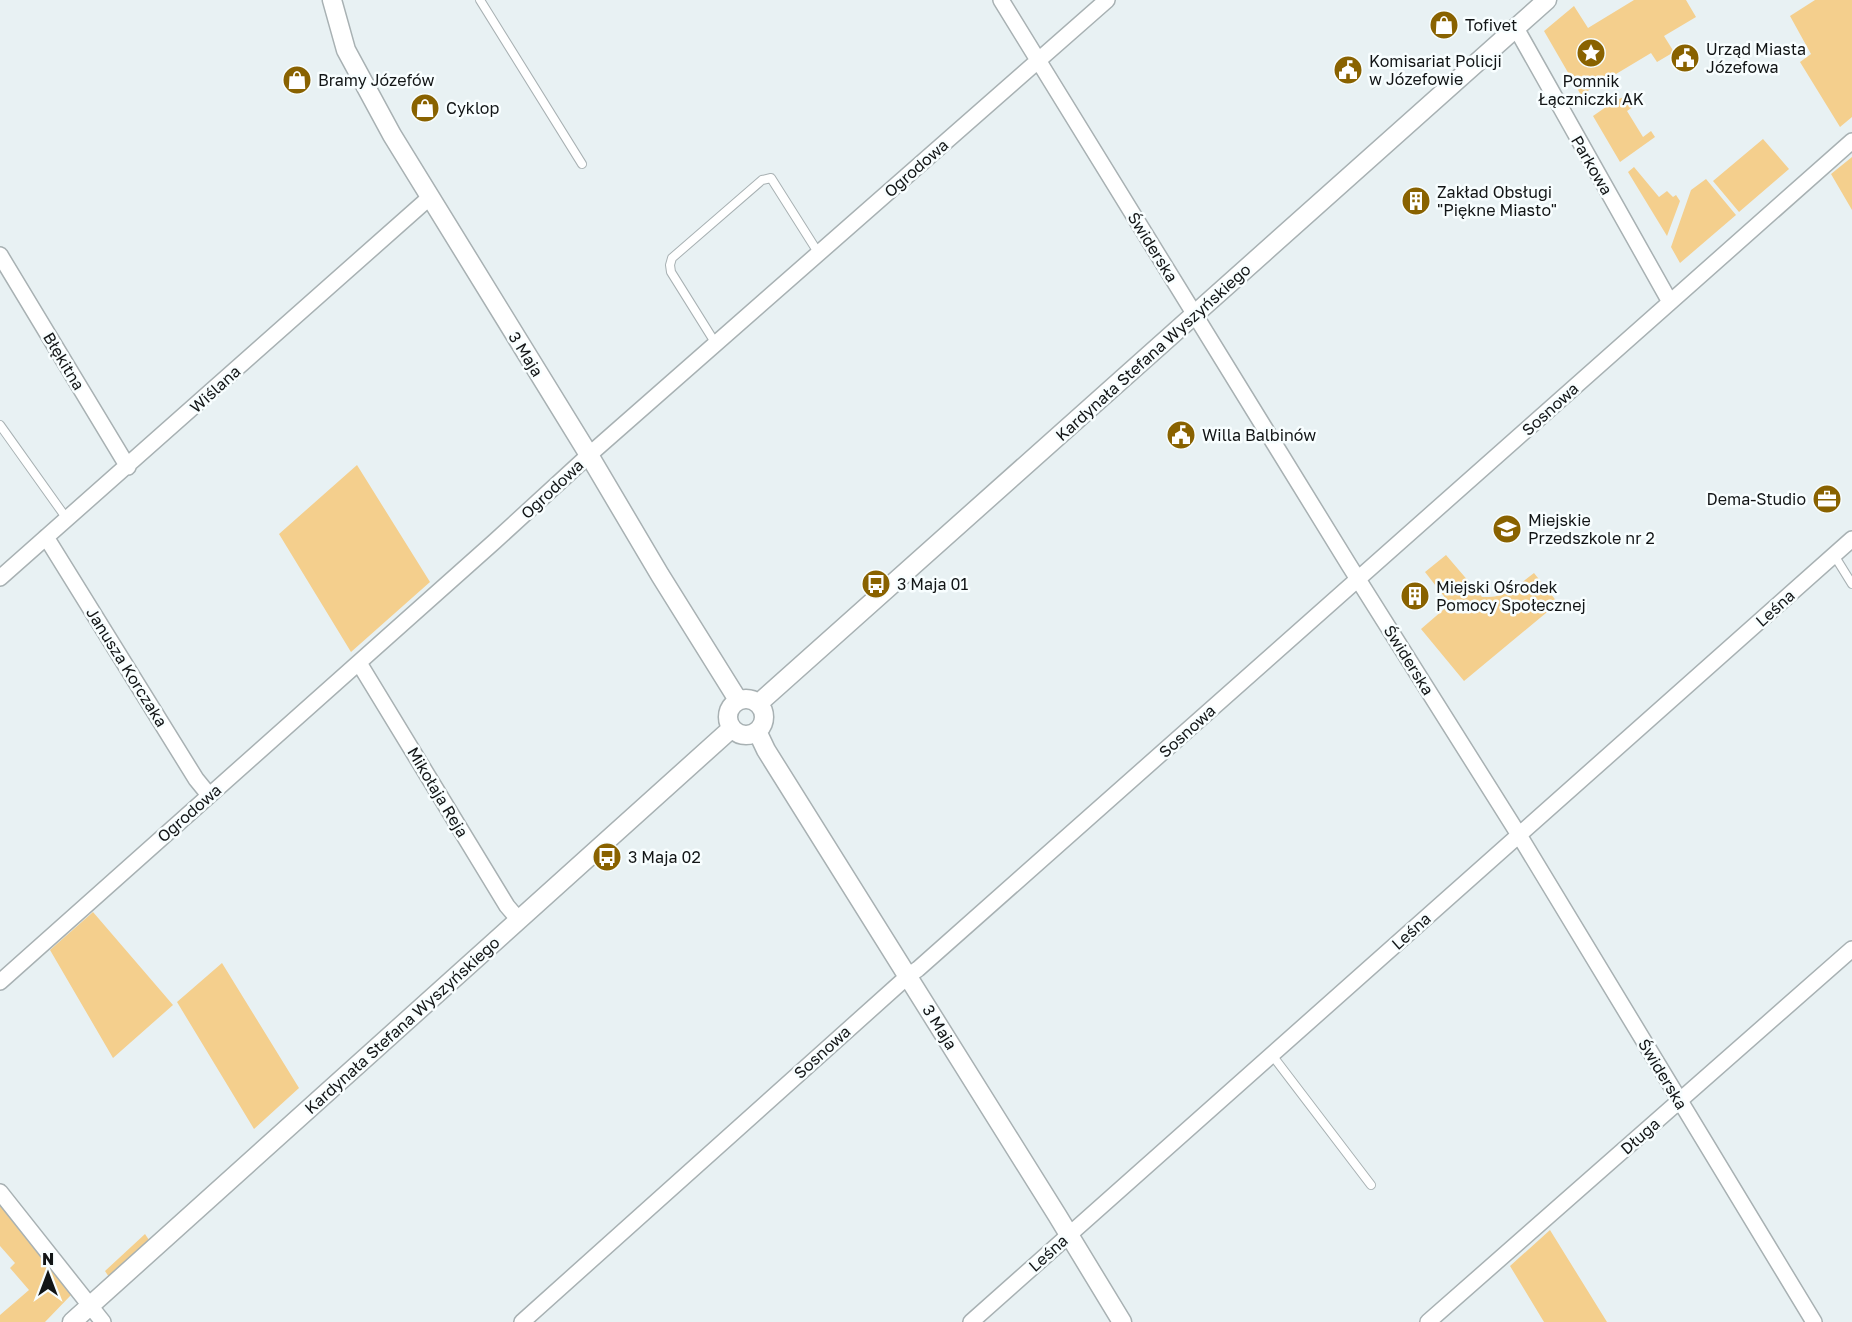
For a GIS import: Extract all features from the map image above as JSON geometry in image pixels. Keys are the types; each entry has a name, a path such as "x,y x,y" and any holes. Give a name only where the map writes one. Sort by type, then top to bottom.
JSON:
{"street":[{"name":"3 Maja","path":"332,0 336,20 350,58 392,135 738,700"},
{"name":"Świderska","path":"1001,0 1358,579 1519,835 1814,1322"},
{"name":"Ogrodowa","path":"0,982 589,455 1107,0"},
{"name":"Kardynała Stefana Wyszyńskiego","path":"759,704 1547,0"},
{"name":"Parkowa","path":"1516,28 1670,302"},
{"name":"Sosnowa","path":"522,1322 908,976 1852,141"},
{"name":"Wiślana","path":"0,578 429,198"},
{"name":"Błękitna","path":"0,255 128,467"},
{"name":"Janusza Korczaka","path":"46,537 196,779 209,795"},
{"name":"Leśna","path":"971,1322 1852,539"},
{"name":"Mikołaja Reja","path":"359,663 507,906 519,920"},
{"path":"751,699 759,704 765,716 757,731 741,735 732,728 728,712 731,706 738,700 751,699"},
{"name":"Kardynała Stefana Wyszyńskiego","path":"72,1322 732,728"},
{"name":"3 Maja","path":"757,731 766,750 1122,1322"},
{"name":"Długa","path":"1428,1322 1852,949"},
{"path":"0,1192 103,1322"}],"lane":[{"path":"480,0 582,164"},
{"path":"716,344 671,272 672,258 762,180 771,178 819,254"},
{"path":"0,425 67,519"},
{"path":"1834,555 1852,584"},
{"path":"1272,1055 1371,1185"}],"shaded area":[{"path":"1634,0 1686,0 1696,17 1664,36 1674,52 1657,62 1651,53 1581,95 1544,31 1574,6 1588,28"},
{"path":"1815,0 1852,0 1852,117 1840,127 1800,62 1811,54 1790,16"},
{"path":"1627,96 1633,98 1637,104 1627,111 1643,137 1651,131 1655,137 1620,162 1593,116 1616,100"},
{"path":"1763,139 1789,169 1739,212 1713,181"},
{"path":"1852,157 1852,210 1831,174"},
{"path":"1634,167 1659,197 1667,191 1673,197 1676,195 1680,201 1667,236 1628,172"},
{"path":"1706,179 1736,215 1680,263 1671,247 1691,190"},
{"path":"357,465 430,582 351,652 279,534"},
{"path":"1446,555 1482,597 1504,594 1534,573 1558,603 1464,681 1421,629 1450,604 1425,572"},
{"path":"93,912 173,1005 113,1058 50,950"},
{"path":"222,963 299,1088 254,1129 177,1002"},
{"path":"0,1202 72,1294 45,1322 0,1322 0,1315 29,1290 10,1268 15,1263 0,1246"},
{"path":"1550,1230 1607,1322 1544,1322 1510,1266"},
{"path":"145,1234 149,1240 109,1277 105,1271"}],"place":[{"name":"Tofivet","path":"1444,25"},
{"name":"Pomnik Łączniczki AK","path":"1591,53"},
{"name":"Urząd Miasta Józefowa","path":"1685,58"},
{"name":"Komisariat Policji w Józefowie","path":"1348,70"},
{"name":"Bramy Józefów","path":"297,80"},
{"name":"Cyklop","path":"425,108"},
{"name":"Zakład Obsługi \"Piękne Miasto\"","path":"1416,201"},
{"name":"Willa Balbinów","path":"1181,435"},
{"name":"Dema-Studio","path":"1827,499"},
{"name":"Miejskie Przedszkole nr 2","path":"1507,529"},
{"name":"3 Maja 01","path":"876,584"},
{"name":"Miejski Ośrodek Pomocy Społecznej","path":"1415,596"},
{"name":"3 Maja 02","path":"607,857"}]}
